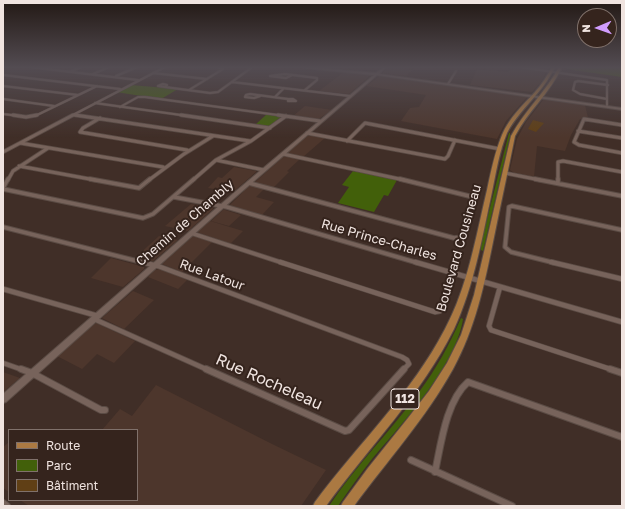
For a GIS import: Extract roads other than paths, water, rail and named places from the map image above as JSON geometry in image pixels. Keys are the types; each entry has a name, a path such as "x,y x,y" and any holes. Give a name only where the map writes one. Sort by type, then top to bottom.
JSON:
{"main road":[{"name":"Boulevard Cousineau","path":"319,506 347,468 403,402 428,368 451,326 459,306 467,278 500,148 511,123 538,91"},
{"name":"Boulevard Cousineau","path":"347,506 417,416 444,375 469,325 481,282 511,142 516,130 546,91"}],"street":[{"path":"43,91 78,95"},
{"path":"3,114 33,117 87,91"},
{"path":"3,152 118,91"},
{"path":"194,91 210,93 220,91"},
{"path":"276,97 282,91"},
{"path":"310,91 350,96"},
{"name":"Chemin de Chambly","path":"3,398 96,318 154,265 356,91"},
{"path":"495,91 622,108"},
{"path":"503,91 534,96"},
{"path":"575,91 580,94 607,99"},
{"path":"607,106 608,91"},
{"path":"260,96 245,98 246,95 250,94 288,99"},
{"path":"120,107 138,97 145,97 320,121"},
{"path":"541,97 622,108"},
{"path":"3,99 55,106"},
{"path":"95,103 271,128"},
{"path":"72,114 251,141"},
{"path":"48,148 13,171 3,188 143,218 153,214 216,160 251,141 286,116"},
{"path":"100,118 83,128 80,132 187,150"},
{"path":"622,124 584,119 574,142 579,145 622,153"},
{"path":"347,141 365,123 500,148"},
{"path":"578,131 622,138"},
{"path":"307,133 445,159 448,156 455,140"},
{"path":"19,166 139,188 163,167 187,150 213,136"},
{"path":"20,143 163,167"},
{"path":"249,183 458,238 462,237 474,199 473,197 392,177 283,154"},
{"path":"216,160 264,170"},
{"path":"558,183 558,162 563,161 622,172"},
{"path":"505,173 622,196"},
{"name":"Rue Prince-Charles","path":"174,197 221,207 622,322"},
{"path":"622,230 512,206 509,207 505,247 507,250 622,280"},
{"name":"Rue Latour","path":"3,227 154,265 395,354 407,360"},
{"path":"191,233 435,312 440,310 451,273"},
{"path":"500,287 489,326 491,330 622,373"},
{"name":"Rue Rocheleau","path":"3,289 96,318 345,431 349,430 409,364 407,360"},
{"path":"3,363 32,373 101,410 105,410"},
{"path":"435,472 443,430 455,401 465,383 468,382 622,437"},
{"path":"411,460 512,506"},
{"path":"3,503 7,506"}]}
